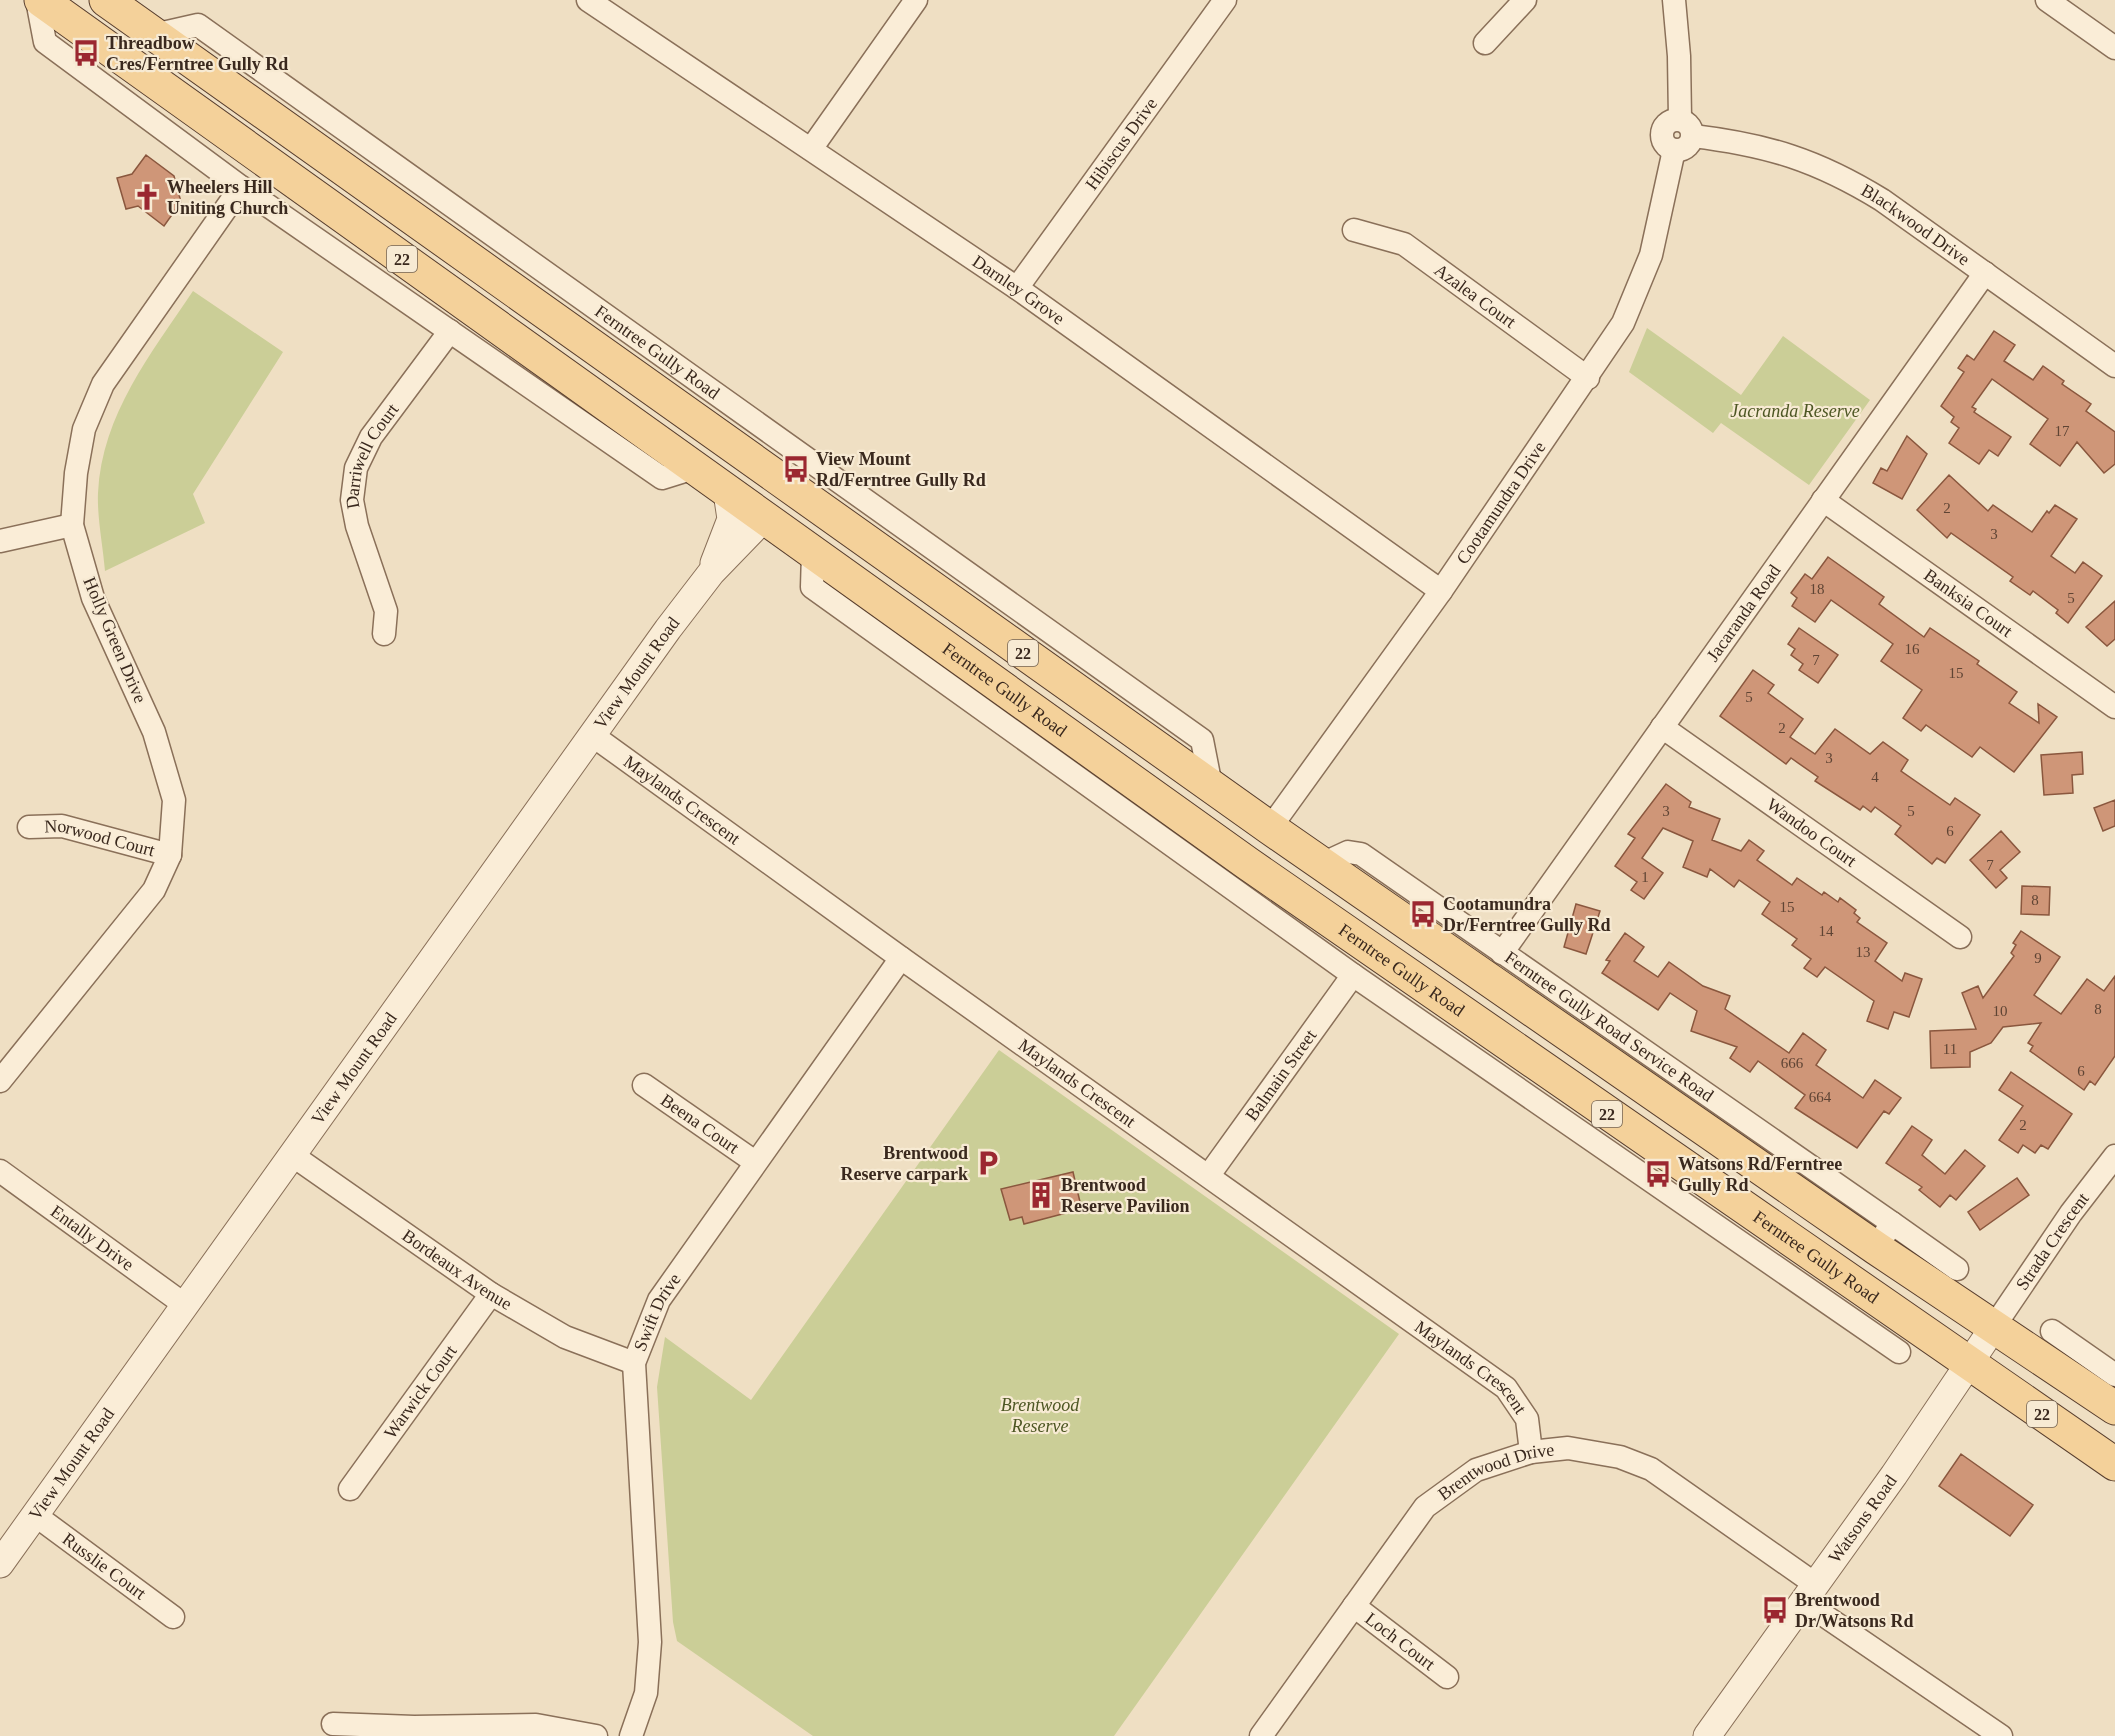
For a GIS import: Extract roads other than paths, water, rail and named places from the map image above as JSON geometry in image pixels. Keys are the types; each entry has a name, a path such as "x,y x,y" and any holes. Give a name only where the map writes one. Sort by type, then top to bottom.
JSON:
{"main road":[{"name":"Ferntree Gully Road","path":"39,0 1247,863 1743,1227 1969,1363 2115,1464"},
{"name":"Ferntree Gully Road","path":"111,2 775,478 1270,828 1884,1236 1993,1328 2112,1392"},
{"path":"92,36 111,2"},
{"path":"764,518 775,478"},
{"path":"1247,863 1270,828"}],"street":[{"name":"Ferntree Gully Road","path":"39,0 45,42 241,187 662,478 694,468"},
{"name":"Darnley Grove","path":"588,0 1017,288 1441,591"},
{"path":"811,149 916,0"},
{"name":"Hibiscus Drive","path":"1017,288 1225,0"},
{"path":"1485,44 1525,0"},
{"path":"1674,0 1686,128"},
{"path":"2048,0 2115,48"},
{"name":"Ferntree Gully Road","path":"154,35 198,25 1202,740 1211,786"},
{"name":"Cootamundra Drive","path":"1270,828 1441,591 1588,378 1623,323 1651,255 1674,150 1684,148 1686,128"},
{"name":"Blackwood Drive","path":"1686,128 1768,148 1822,166 1882,200 2115,366"},
{"name":"Holly Green Drive","path":"0,1081 154,890 170,855 174,800 154,732 93,598 72,525 76,473 84,429 103,384 241,187"},
{"name":"Azalea Court","path":"1354,230 1404,244 1588,378"},
{"name":"Jacaranda Road","path":"1502,953 1985,273"},
{"name":"Darriwell Court","path":"384,634 386,611 357,526 352,500 356,468 371,437 450,331"},
{"name":"View Mount Road","path":"711,573 731,519 727,492"},
{"name":"Banksia Court","path":"1823,500 2115,707"},
{"name":"View Mount Road","path":"0,1564 592,735 711,573 764,518"},
{"path":"0,541 72,525"},
{"path":"888,558 908,531"},
{"path":"813,553 812,587 1353,975 1743,1227 1899,1352"},
{"name":"Wandoo Court","path":"1662,727 1960,937"},
{"name":"Maylands Crescent","path":"592,735 901,958 1506,1388 1527,1419 1531,1452"},
{"name":"Norwood Court","path":"29,827 62,826 170,855"},
{"name":"Ferntree Gully Road Service Road","path":"1322,864 1348,852 1361,854 1502,953 1884,1236 1957,1269"},
{"name":"Swift Drive","path":"631,1736 646,1693 650,1642 634,1363 659,1300 901,958"},
{"name":"Balmain Street","path":"1209,1175 1353,975"},
{"name":"Beena Court","path":"644,1085 755,1162"},
{"name":"Bordeaux Avenue","path":"292,1155 491,1294 565,1337 634,1363"},
{"name":"Strada Crescent","path":"1993,1328 2071,1214 2115,1156"},
{"name":"Entally Drive","path":"0,1171 185,1305"},
{"name":"Warwick Court","path":"350,1489 491,1294"},
{"name":"Watsons Road","path":"1707,1736 1993,1328"},
{"path":"2052,1331 2112,1392"},
{"name":"Brentwood Drive","path":"1261,1736 1425,1507 1476,1470 1531,1452 1568,1448 1620,1457 1651,1469 1809,1592 2001,1736"},
{"name":"Russlie Court","path":"35,1515 173,1617"},
{"name":"Loch Court","path":"1354,1606 1448,1677"},
{"path":"333,1724 414,1727 536,1725 596,1736"}],"place":[{"name":"Threadbow Cres/Ferntree Gully Rd","path":"86,53"},
{"name":"Wheelers Hill Uniting Church","path":"147,197"},
{"name":"View Mount Rd/Ferntree Gully Rd","path":"796,469"},
{"name":"Cootamundra Dr/Ferntree Gully Rd","path":"1423,914"},
{"name":"Brentwood Reserve carpark","path":"988,1163"},
{"name":"Watsons Rd/Ferntree Gully Rd","path":"1658,1174"},
{"name":"Brentwood Reserve Pavilion","path":"1041,1195"},
{"name":"Brentwood Dr/Watsons Rd","path":"1775,1610"}],"park label":[{"name":"Jacranda Reserve","path":"1795,411"},
{"name":"Brentwood Reserve","path":"1040,1415"}]}
